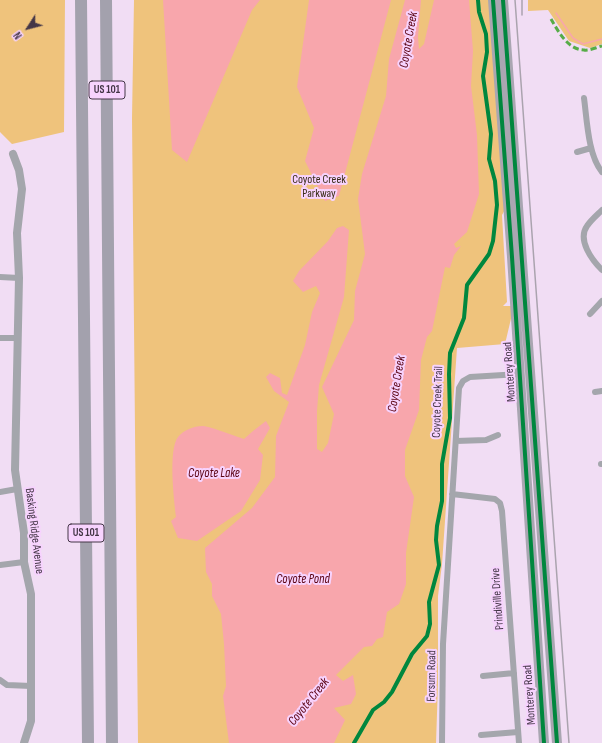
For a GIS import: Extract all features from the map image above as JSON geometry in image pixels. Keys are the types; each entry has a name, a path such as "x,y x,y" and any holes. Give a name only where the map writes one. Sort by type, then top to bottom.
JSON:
{"highway":[{"name":"US 101","path":"81,0 88,743"},
{"name":"US 101","path":"106,0 112,743"}],"main road":[{"name":"Monterey Road","path":"493,0 520,374 544,743"},
{"name":"Monterey Road","path":"503,0 557,743"}],"street":[{"path":"584,98 591,148 602,172"},
{"path":"578,152 591,148"},
{"name":"Basking Ridge Avenue","path":"13,154 21,176 22,188 17,233 20,278 15,470 16,489 24,533 24,562 31,594 31,721 24,743"},
{"path":"602,210 586,226 584,239 590,257 602,270"},
{"path":"0,277 20,278"},
{"path":"590,314 602,301"},
{"path":"0,338 18,338"},
{"name":"Forsum Road","path":"442,743 443,644 459,388 463,381 470,377 520,374"},
{"path":"456,441 486,440 498,435"},
{"path":"0,492 16,489"},
{"name":"Prindiville Drive","path":"452,494 495,499 500,503 502,510 519,743"},
{"path":"0,565 24,562"},
{"path":"483,676 514,673"},
{"path":"0,680 7,685 31,686"},
{"path":"481,735 518,732"}],"green space":[{"path":"0,0 65,0 64,132 12,144 0,132"},
{"name":"Coyote Creek Parkway","path":"134,0 494,0 508,204 502,215 507,302 503,306 514,306 505,344 457,348 442,564 438,596 436,743 138,743 132,118"},
{"path":"528,0 602,0 602,44 590,48 569,41 548,10 528,11"}],"water":[{"path":"163,0 260,0 252,10 187,162 172,150"},
{"path":"309,0 391,0 339,196 325,201 305,161 314,128 297,87"},
{"name":"Coyote Pond","path":"405,0 421,0 418,37 419,49 424,44 434,0 469,0 473,51 471,86 477,135 479,194 467,232 454,244 456,248 461,246 454,255 450,268 445,267 432,331 427,337 421,360 419,410 405,450 405,476 414,497 406,553 406,584 399,604 387,612 383,637 377,639 372,646 364,647 336,675 343,681 353,675 356,694 351,704 334,708 345,720 334,743 229,743 223,696 226,686 221,614 212,596 212,584 206,572 205,548 252,508 275,477 276,436 289,402 274,391 266,377 270,373 280,378 282,393 287,395 305,345 312,312 320,293 316,286 303,292 293,281 299,271 328,241 337,228 343,226 349,230 344,297 319,385 317,411 317,449 322,452 328,443 334,414 322,387 354,320 355,291 365,254 358,199 362,174 386,96 389,59"},
{"name":"Coyote Lake","path":"266,421 270,428 258,449 263,455 260,480 241,511 197,541 178,538 171,521 176,517 172,464 175,443 178,437 189,429 203,426 244,439"}],"waterway":[{"path":"556,13 573,38 583,44 602,39"}],"railway":[{"path":"515,0 569,743"},
{"path":"522,0 522,15"}],"marked path":[{"path":"551,19 564,39 573,47 586,50 602,46"}],"cycle path":[{"name":"Coyote Creek Trail","path":"354,743 373,710 384,702 392,692 412,654 427,636 430,624 429,602 439,565 436,540 442,501 442,464 450,418 450,353 464,318 467,285 489,254 493,241 497,205 495,181 489,159 491,134 483,76 487,52 486,34 479,12 478,0"},
{"path":"493,0 512,257 544,743"},
{"path":"503,0 557,743"}],"water label":[{"name":"Coyote Creek","path":"409,40"},
{"name":"Coyote Creek","path":"397,384"},
{"name":"Coyote Creek","path":"309,702"}]}
